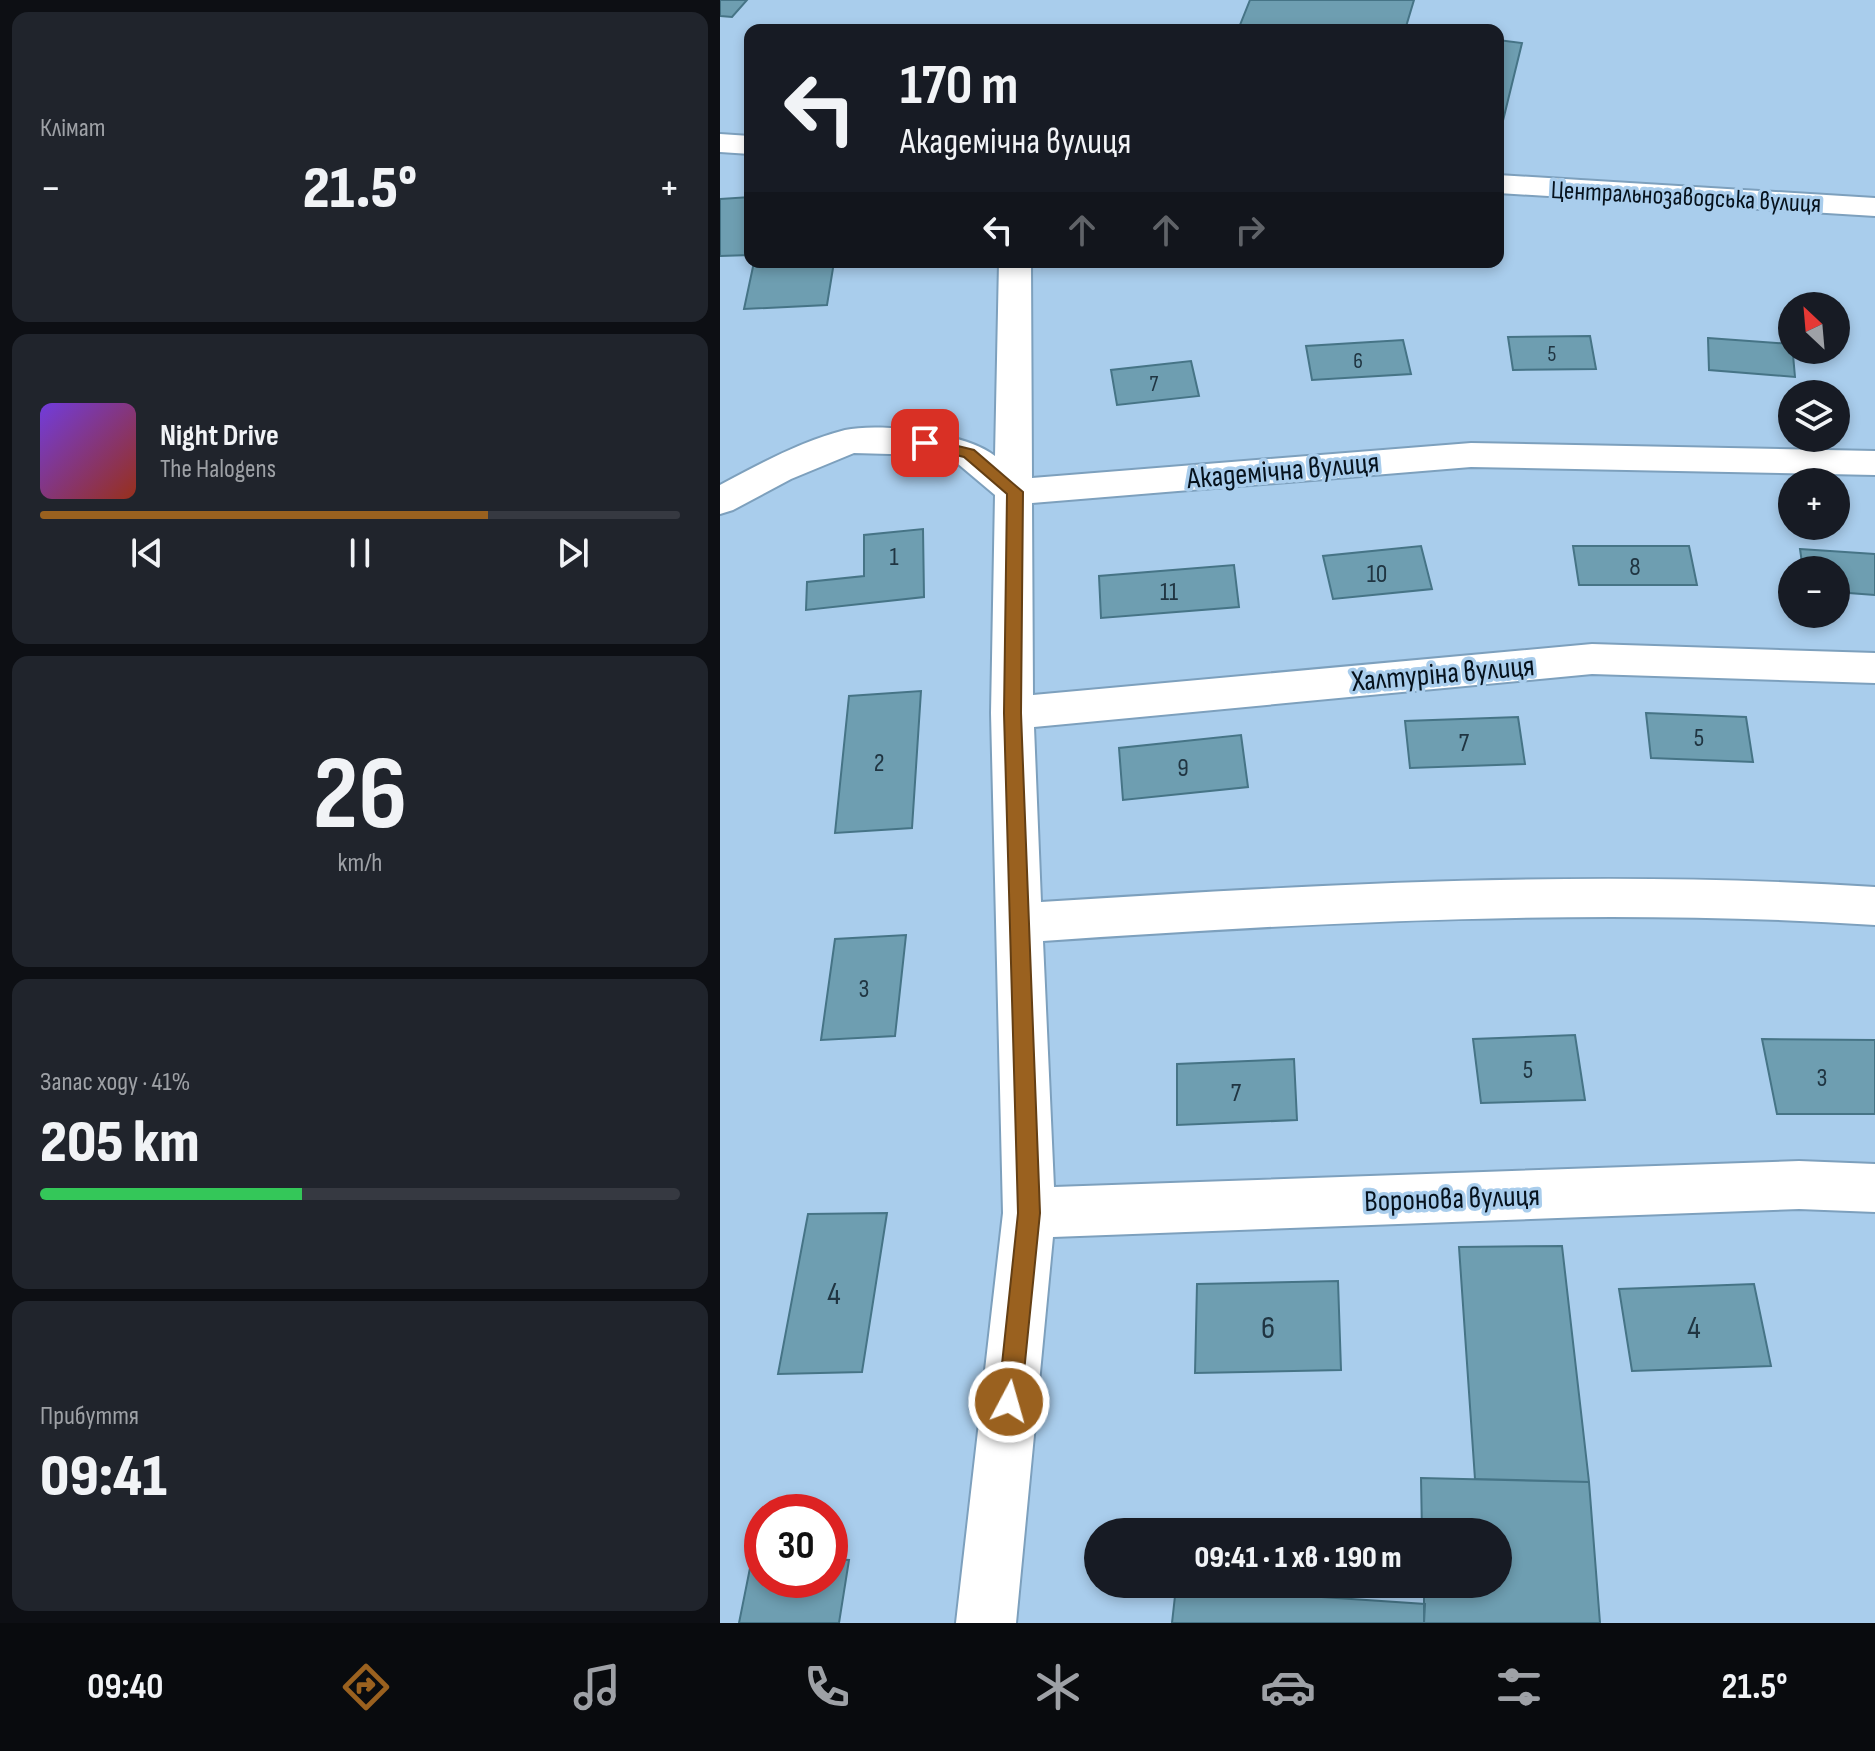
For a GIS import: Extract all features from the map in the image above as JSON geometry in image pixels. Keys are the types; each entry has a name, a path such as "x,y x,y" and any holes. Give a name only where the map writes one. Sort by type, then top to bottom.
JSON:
{"street":[{"path":"720,143 744,145"},
{"name":"Центральнозаводська вулиця","path":"1504,184 1875,207"},
{"path":"986,1623 1029,1213 1012,713 1015,268"},
{"path":"720,501 778,470 850,441 925,443 969,454 1015,492"},
{"name":"Академічна вулиця","path":"1015,492 1471,455 1875,463"},
{"name":"Халтуріна вулиця","path":"1012,713 1592,659 1875,668"},
{"path":"1019,923 1344,902 1607,894 1875,906"},
{"name":"Воронова вулиця","path":"1029,1213 1783,1185 1875,1188"}],"building":[{"path":"720,0 747,0 732,17 720,16"},
{"path":"1250,0 1414,0 1407,24 1240,24"},
{"path":"1504,41 1522,43 1504,116"},
{"path":"744,197 744,255 720,256 720,199"},
{"path":"753,268 833,268 827,305 744,309"},
{"path":"1590,336 1596,369 1513,370 1508,337"},
{"path":"1708,338 1778,343 1778,364 1794,364 1795,377 1709,370"},
{"path":"1403,340 1411,374 1312,380 1306,346"},
{"path":"1191,361 1199,396 1117,405 1111,370"},
{"path":"923,529 924,597 806,610 807,582 864,576 864,535"},
{"path":"1421,546 1432,589 1333,599 1323,556"},
{"path":"1573,546 1689,546 1697,585 1579,585"},
{"path":"1800,549 1875,554 1875,595 1850,593 1850,556 1801,556"},
{"path":"1234,565 1239,607 1101,618 1099,576"},
{"path":"921,691 912,828 835,833 849,696"},
{"path":"1646,713 1746,717 1753,762 1651,758"},
{"path":"1518,717 1525,764 1410,768 1405,721"},
{"path":"1241,735 1248,787 1123,800 1119,748"},
{"path":"906,935 895,1036 821,1040 835,939"},
{"path":"1575,1035 1585,1100 1481,1103 1473,1039"},
{"path":"1762,1039 1875,1040 1875,1114 1777,1114"},
{"path":"1294,1059 1297,1120 1177,1125 1177,1064"},
{"path":"887,1213 862,1372 778,1374 808,1214"},
{"path":"1562,1246 1589,1482 1475,1479 1459,1247"},
{"path":"1338,1281 1341,1370 1195,1373 1197,1284"},
{"path":"1754,1284 1771,1366 1632,1371 1619,1289"},
{"path":"1421,1478 1589,1482 1600,1623 1424,1623 1424,1598 1512,1598 1512,1518 1422,1518"},
{"path":"744,1598 843,1598 839,1623 739,1623"},
{"path":"1175,1598 1337,1598 1425,1604 1424,1623 1172,1623"}],"route":[{"path":"925,443 969,454 1015,492 1012,713 1029,1213 1009,1402"}]}
